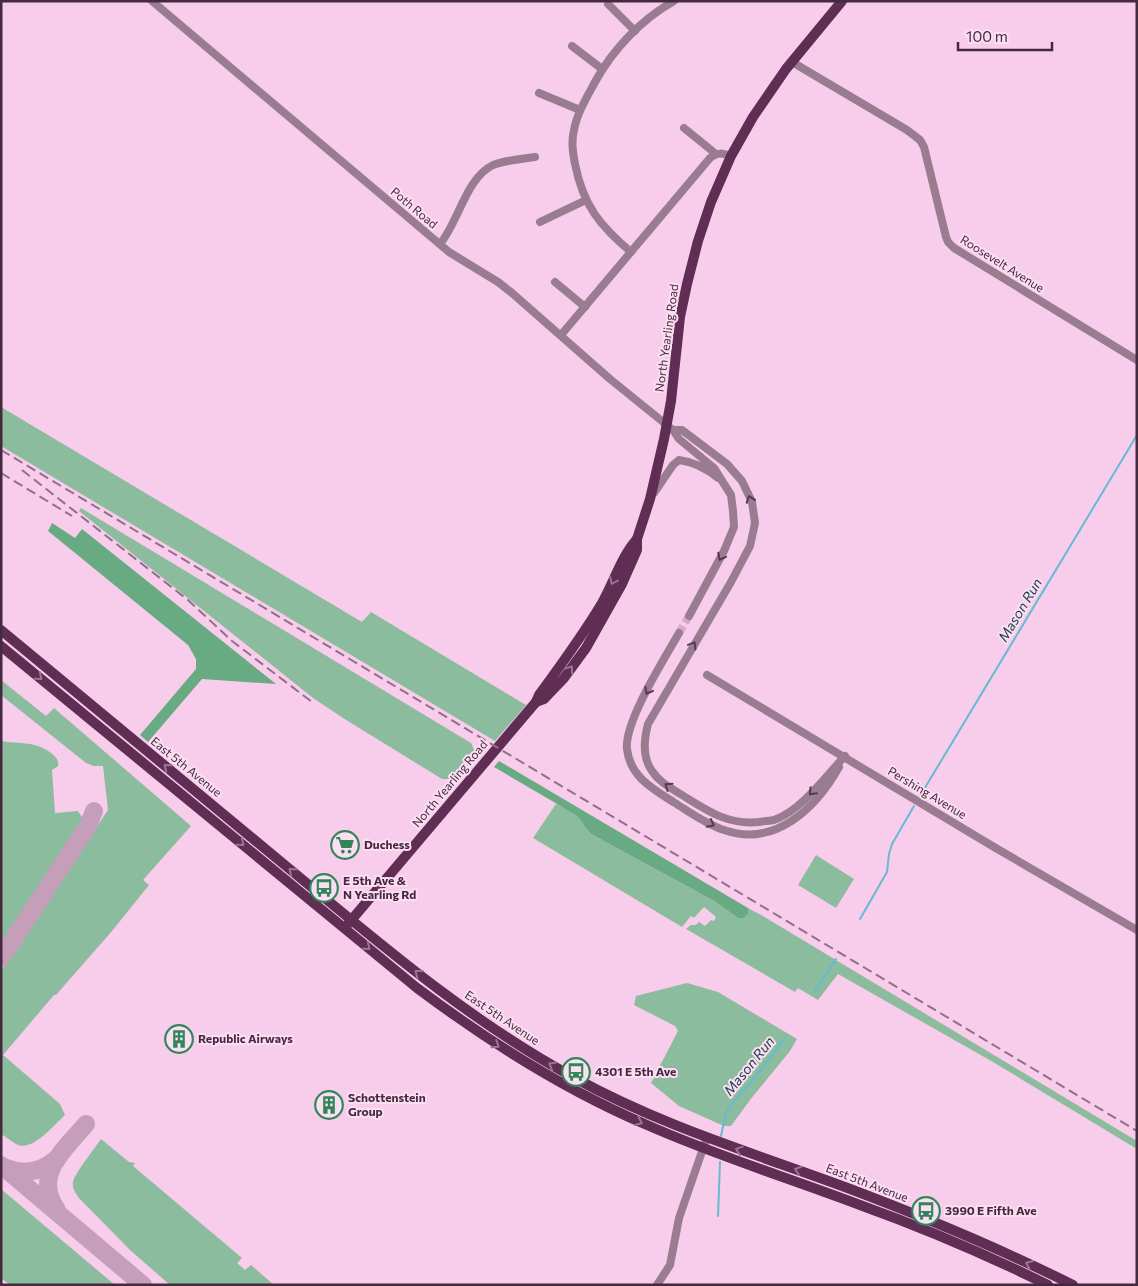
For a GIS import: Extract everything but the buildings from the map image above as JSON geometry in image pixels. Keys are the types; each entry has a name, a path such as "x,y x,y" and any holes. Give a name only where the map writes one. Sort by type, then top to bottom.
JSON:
{"main road":[{"name":"North Yearling Road","path":"344,928 536,702 544,699 564,678 586,648 602,621 637,550 637,538 650,499 669,428 680,317 687,284 707,213 731,156 749,124 792,62 842,1"},
{"name":"East 5th Avenue","path":"1,630 452,1000 511,1041 614,1099 705,1142 982,1254 1048,1285"},
{"name":"East 5th Avenue","path":"1,646 417,988 501,1048 569,1087 625,1115 846,1188 977,1240 1073,1285"}],"street":[{"name":"Poth Road","path":"152,1 440,244 466,264 505,287 669,428"},
{"path":"631,252 602,225 586,200 577,174 572,142 580,110 602,69 625,40 670,2"},
{"path":"608,4 635,31"},
{"path":"572,46 602,69"},
{"name":"Roosevelt Avenue","path":"792,62 907,130 920,140 924,147 946,237 954,248 1137,360"},
{"path":"539,93 580,110"},
{"path":"684,128 716,154"},
{"path":"561,335 710,158 716,154 731,156"},
{"path":"440,244 454,225 474,182 485,171 502,162 535,157"},
{"path":"540,222 586,200"},
{"path":"555,282 585,307"},
{"path":"669,428 714,468 731,495 734,526 724,551 688,616"},
{"path":"669,428 682,430 727,464 742,481 752,502 755,523 750,546 731,582 648,724 644,740 646,757 652,771 663,783 720,818 736,822 752,822 774,820 789,812 807,797 845,756"},
{"path":"650,499 660,483 680,460 690,461 703,467 722,481"},
{"path":"680,633 636,713 628,733 627,748 630,765 639,778 654,790 712,826 727,831 752,835 767,833 796,820 830,784 845,756"},
{"name":"Pershing Avenue","path":"707,675 994,847 1137,930"},
{"path":"657,1285 670,1265 679,1218 705,1142"}],"green space":[{"path":"1,407 362,622 371,612 526,705 495,741 1,446"},
{"path":"81,508 471,743 477,756 454,779 442,779 343,718 313,698 79,511"},
{"path":"52,523 75,538 82,529 276,684 202,679 148,742 140,735 196,669 196,659 188,645 48,531"},
{"path":"1,680 46,716 54,708 191,826 143,880 149,885 112,931 3,1055 60,1104 65,1115 37,1141 24,1146 18,1145 1,1134 1,971 108,810 103,766 94,766 86,763 1,695"},
{"path":"1,741 39,746 54,756 58,760 58,766 52,770 55,813 78,811 83,819 1,945"},
{"path":"499,761 748,908 748,914 743,918 738,918 714,901 591,834 576,815 494,767"},
{"path":"556,804 577,815 591,834 714,901 738,918 748,914 748,908 761,915 1137,1141 1137,1149 993,1062 838,974 818,1000 798,988 795,992 686,929 699,922 705,926 711,920 714,921 716,917 704,907 694,918 691,916 682,927 533,838"},
{"path":"816,855 854,879 836,908 798,885"},
{"path":"687,983 718,992 797,1039 790,1051 731,1126 724,1126 679,1106 651,1083 678,1031 675,1026 634,1005 636,996"},
{"path":"101,1139 129,1162 135,1163 133,1166 242,1258 237,1263 245,1270 251,1265 274,1285 170,1285 130,1250 78,1197 74,1190 74,1178"},
{"path":"1,1189 115,1285 10,1285 1,1278"}],"waterway":[{"name":"Mason Run","path":"920,796 1137,435"},
{"name":"Mason Run","path":"860,919 887,872 892,844 914,806"},
{"name":"Mason Run","path":"815,991 836,959"},
{"name":"Mason Run","path":"721,1136 726,1113 731,1104 754,1079 785,1038"},
{"name":"Mason Run","path":"718,1216 720,1162"}],"taxiway":[{"path":"1,958 88,826 94,811"},
{"path":"57,1210 50,1197 48,1185 50,1174 54,1163 61,1153 86,1124"},
{"path":"6,1168 26,1172 32,1171 44,1167 56,1159"},
{"path":"1,1165 143,1285"}],"tunnel":[{"path":"679,633 689,616"}],"railway":[{"path":"1,450 1137,1131"},
{"path":"22,470 188,600 232,641 312,702"},
{"path":"1,473 72,516"}],"place":[{"name":"Duchess","path":"345,845"},
{"name":"E 5th Ave & N Yearling Rd","path":"324,888"},
{"name":"Republic Airways","path":"179,1039"},
{"name":"4301 E 5th Ave","path":"576,1072"},
{"name":"Schottenstein Group","path":"329,1105"},
{"name":"3990 E Fifth Ave","path":"926,1211"}]}
